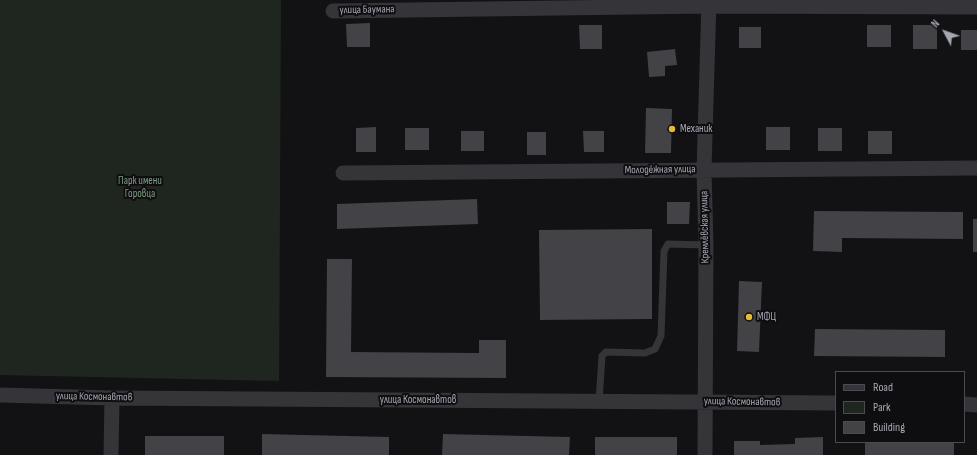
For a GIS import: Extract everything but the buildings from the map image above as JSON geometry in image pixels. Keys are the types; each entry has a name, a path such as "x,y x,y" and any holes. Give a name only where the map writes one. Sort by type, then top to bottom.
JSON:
{"street":[{"name":"улица Баумана","path":"333,11 709,3 977,7"},
{"name":"Кремлёвская улица","path":"705,455 706,245 704,170 709,3"},
{"name":"Молодёжная улица","path":"343,173 977,168"},
{"name":"улица Космонавтов","path":"0,395 112,398 835,403"},
{"path":"111,455 112,398"},
{"path":"965,404 977,405"}],"lane":[{"path":"599,402 602,356 606,352 645,353 655,349 661,336 664,251 668,244 706,245"}],"green space":[{"name":"Парк имени Горовца","path":"0,0 281,0 279,381 0,375"}],"place":[{"name":"Механик","path":"672,129"},
{"name":"МФЦ","path":"749,317"}]}
